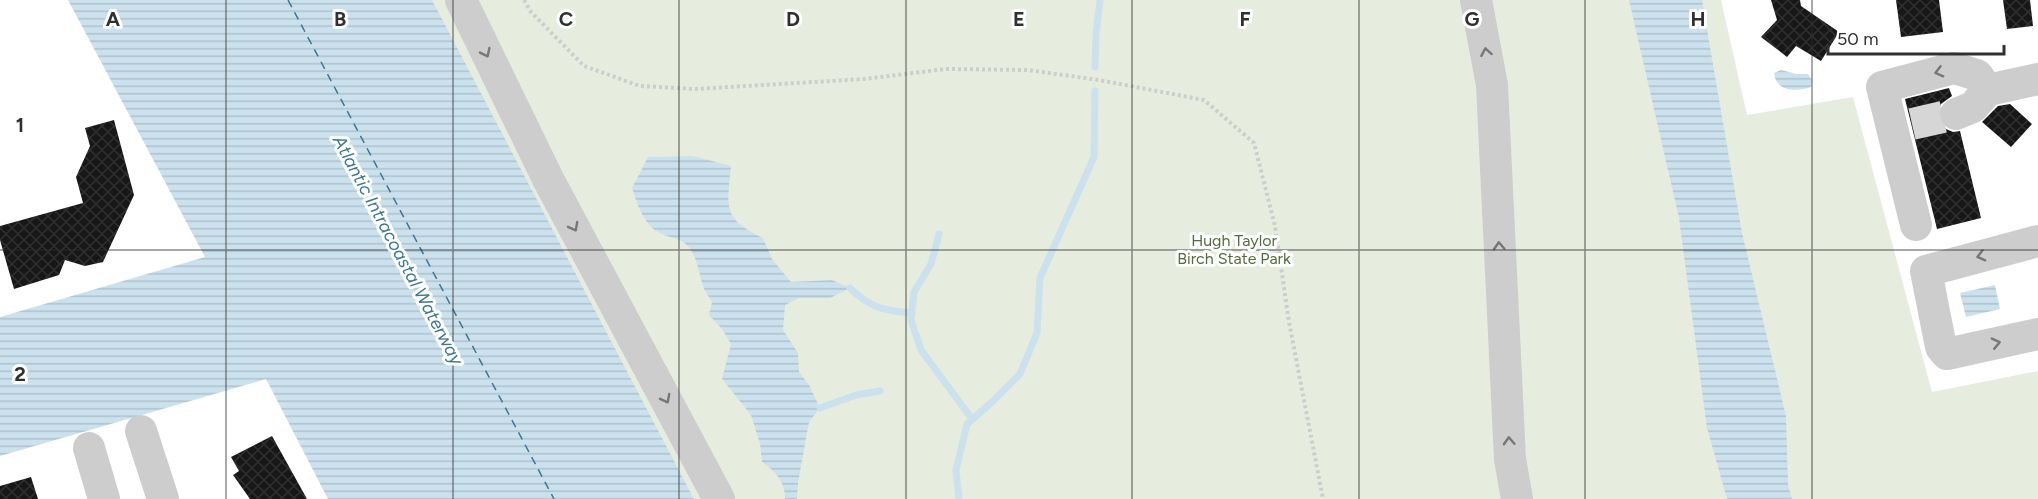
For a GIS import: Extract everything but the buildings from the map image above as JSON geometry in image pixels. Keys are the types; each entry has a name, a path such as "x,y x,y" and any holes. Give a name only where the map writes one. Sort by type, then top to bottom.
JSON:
{"street":[{"path":"461,0 548,179 719,499"},
{"path":"1476,0 1492,85 1510,459 1517,499"},
{"path":"1916,225 1902,127 1882,87 1954,68 1977,75 1988,90"},
{"path":"1956,114 1973,107 1988,90 2038,79"},
{"path":"2038,241 1926,271 1941,347 1947,354 2038,334"},
{"path":"141,430 163,499"},
{"path":"89,448 104,499"}],"path":[{"path":"524,0 531,12 584,66 640,86 694,89 864,79 946,69 1028,70 1099,80 1204,100 1254,143 1275,226 1289,322 1323,499"}],"green space":[{"name":"Hugh Taylor Birch State Park","path":"431,0 1721,0 1747,115 1853,97 1932,392 2038,371 2038,499 693,499"}],"water":[{"name":"Atlantic Intracoastal Waterway","path":"68,0 432,0 694,499 328,499 266,379 0,456 0,317 205,257"},
{"path":"1629,0 1702,0 1742,233 1786,416 1788,484 1792,499 1727,499 1707,428 1679,218"},
{"path":"1781,70 1808,74 1812,80 1811,87 1794,90 1783,87 1774,73"},
{"path":"693,156 731,166 730,211 740,224 763,238 772,259 791,282 832,280 850,288 830,298 799,298 785,305 783,330 798,353 799,372 809,385 820,408 809,422 797,499 785,499 784,487 778,477 762,462 760,444 751,415 722,379 731,344 722,329 709,315 712,302 704,288 694,255 685,243 658,232 648,223 632,188 648,157"},
{"path":"1995,285 2000,309 1966,317 1960,293"}],"waterway":[{"path":"1095,67 1100,0"},
{"path":"959,499 956,470 967,424 1020,374 1037,333 1040,278 1094,157 1095,91"},
{"path":"939,234 931,264 914,292 911,320 921,350 972,419"},
{"path":"850,288 864,300 878,307 912,313"},
{"path":"820,408 856,395 880,391"}],"ferry route":[{"path":"288,0 554,499"}],"tunnel":[{"path":"1912,124 1956,114"}]}
